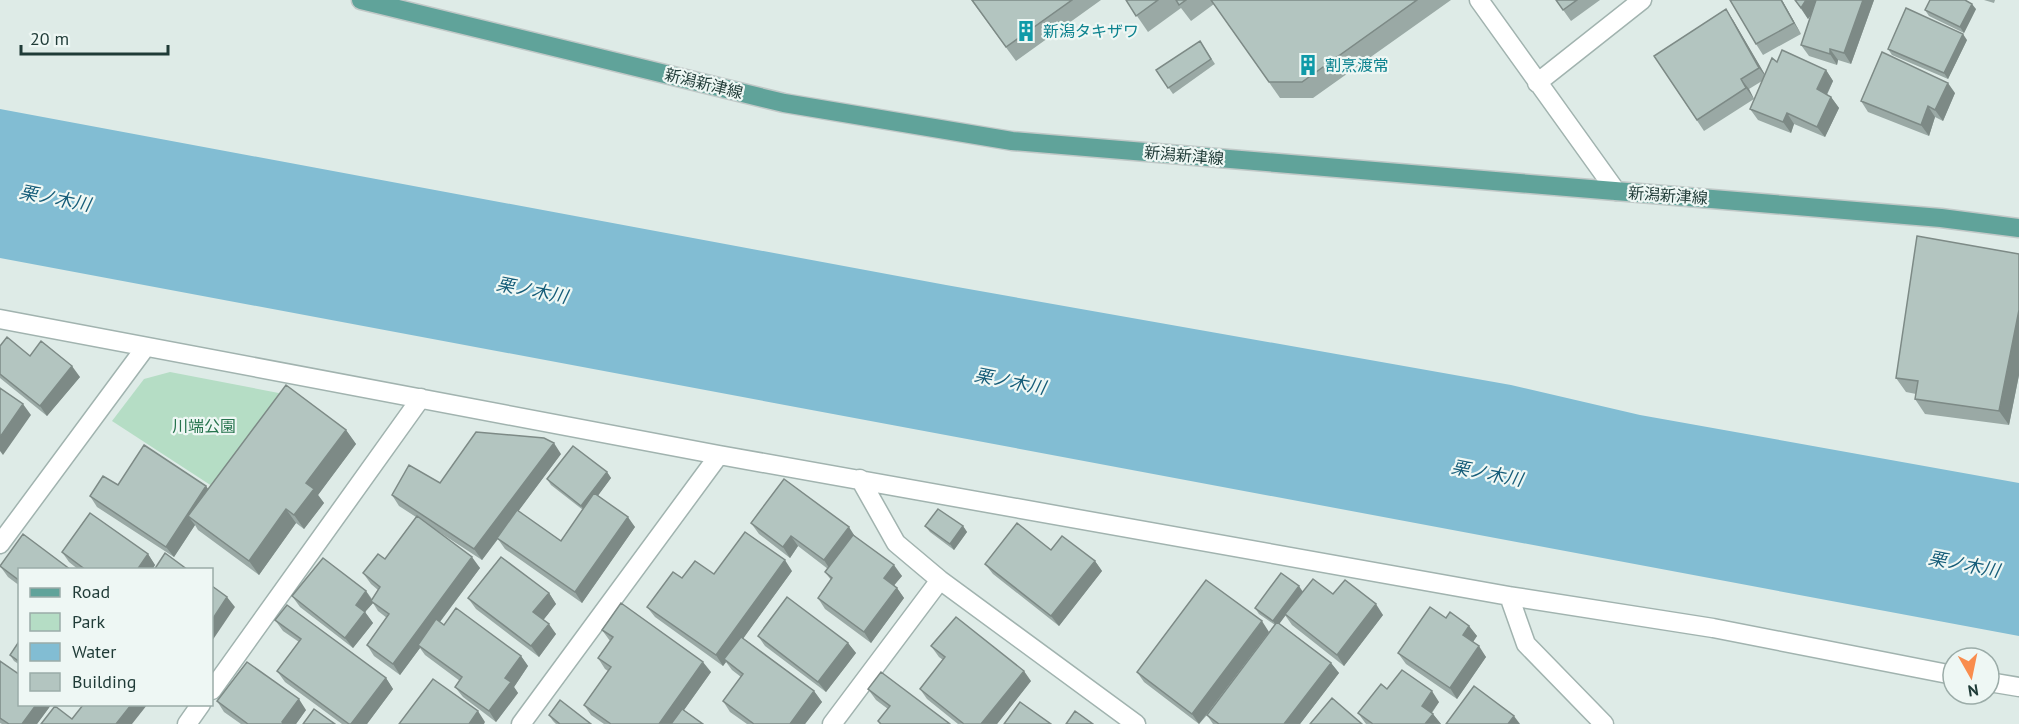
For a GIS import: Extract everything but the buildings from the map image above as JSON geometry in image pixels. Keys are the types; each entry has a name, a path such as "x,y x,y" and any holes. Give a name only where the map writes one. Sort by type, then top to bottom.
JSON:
{"main road":[{"name":"新潟新津線","path":"361,0 784,103 1012,141 1941,218 2019,228"}],"street":[{"path":"1479,0 1616,191"},
{"path":"1537,83 1642,0"},
{"path":"0,319 719,455 1509,596 1713,628 1941,673"},
{"path":"0,544 145,348"},
{"path":"213,689 422,399"},
{"path":"521,724 719,455"},
{"path":"860,479 896,543 940,580 1136,724"},
{"path":"832,724 940,580"},
{"path":"1509,596 1526,644 1604,724"},
{"path":"2001,684 2019,687"},
{"path":"187,724 200,706"}],"green space":[{"name":"川端公園","path":"170,372 289,395 215,488 112,421 144,379"}],"water":[{"name":"栗ノ木川","path":"0,109 946,285 1511,385 1640,415 2019,483 2019,636 0,258"}],"place":[{"name":"新潟タキザワ","path":"1026,31"},
{"name":"割烹渡常","path":"1308,65"}]}
